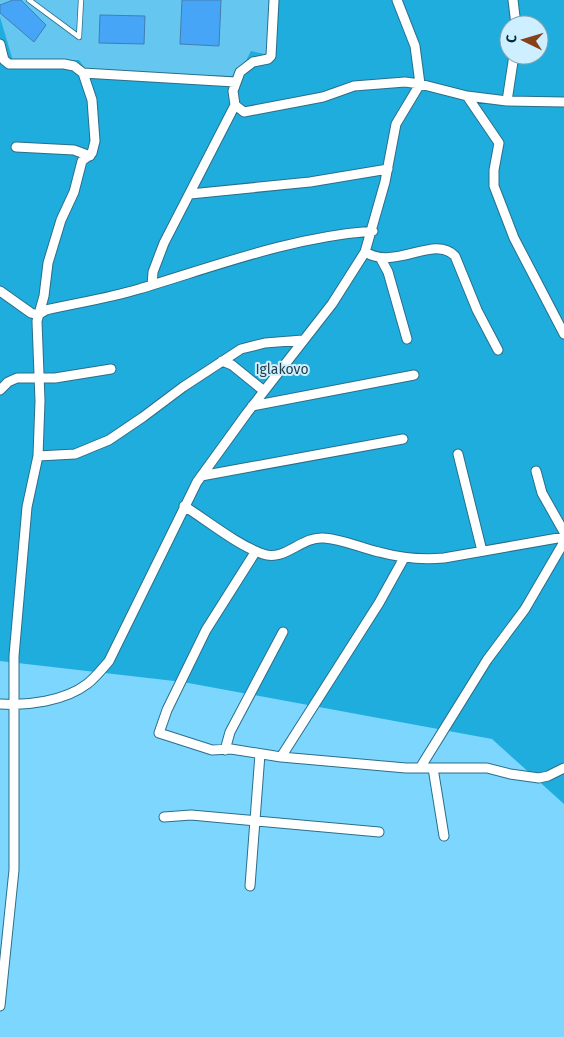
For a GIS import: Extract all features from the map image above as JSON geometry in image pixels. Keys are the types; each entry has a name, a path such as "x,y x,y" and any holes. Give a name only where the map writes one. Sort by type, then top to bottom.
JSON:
{"street":[{"path":"152,285 153,272 164,243 235,105 235,82 247,66 271,56 274,0"},
{"path":"0,704 13,705 50,701 86,685 109,661 184,506 201,476 252,406 332,304 365,252 373,231 388,169 396,124 420,84 416,46 397,0"},
{"path":"513,0 515,15"},
{"path":"0,44 4,60 9,64 64,64 74,66 83,73 92,100 95,141 90,156 82,161 74,192 61,220 48,263 44,296 38,315 36,336 39,378 38,456 28,507 14,656 14,870 0,1006"},
{"path":"507,101 512,65"},
{"path":"83,73 235,82"},
{"path":"235,105 244,112 251,112 323,97 354,86 405,82 467,96 507,101 564,102"},
{"path":"467,96 499,143 493,178 494,186 514,238 564,334"},
{"path":"16,147 74,150 90,156"},
{"path":"190,194 301,184 388,169"},
{"path":"0,291 31,313 38,315 46,310 152,285 279,246 373,231"},
{"path":"365,252 381,259 438,248 450,250 455,256 477,310 498,350"},
{"path":"381,259 388,272 407,339"},
{"path":"38,456 75,454 109,440 222,361 241,350 254,345 303,340"},
{"path":"222,361 232,365 264,391"},
{"path":"0,390 8,382 17,378 71,376 111,369"},
{"path":"252,406 414,375"},
{"path":"201,476 403,439"},
{"path":"458,454 482,551"},
{"path":"536,471 542,493 564,532"},
{"path":"184,506 256,551 272,556 281,554 314,538 324,538 404,558 444,558 564,537"},
{"path":"420,768 487,660 524,609 564,542"},
{"path":"256,551 206,630 159,733 212,750 281,757 420,768 487,768 510,774 539,778 564,768"},
{"path":"281,757 379,603 404,558"},
{"path":"225,750 230,732 283,632"},
{"path":"250,886 260,754"},
{"path":"433,768 437,804 444,836"},
{"path":"164,816 191,815 378,832"}],"lane":[{"path":"29,0 78,37 80,0"}],"shaded area":[{"path":"0,0 271,0 269,55 238,76 88,72 12,61 0,17"}],"green space":[{"name":"Iglakovo","path":"271,0 564,0 564,804 492,739 183,682 0,661 0,17 13,61 79,60 88,72 238,76 251,51 269,55"}],"building":[{"path":"13,0 21,0 46,25 34,42 0,13 0,5"},
{"path":"182,0 221,0 219,46 180,44"},
{"path":"100,15 145,16 144,44 99,43"}]}
